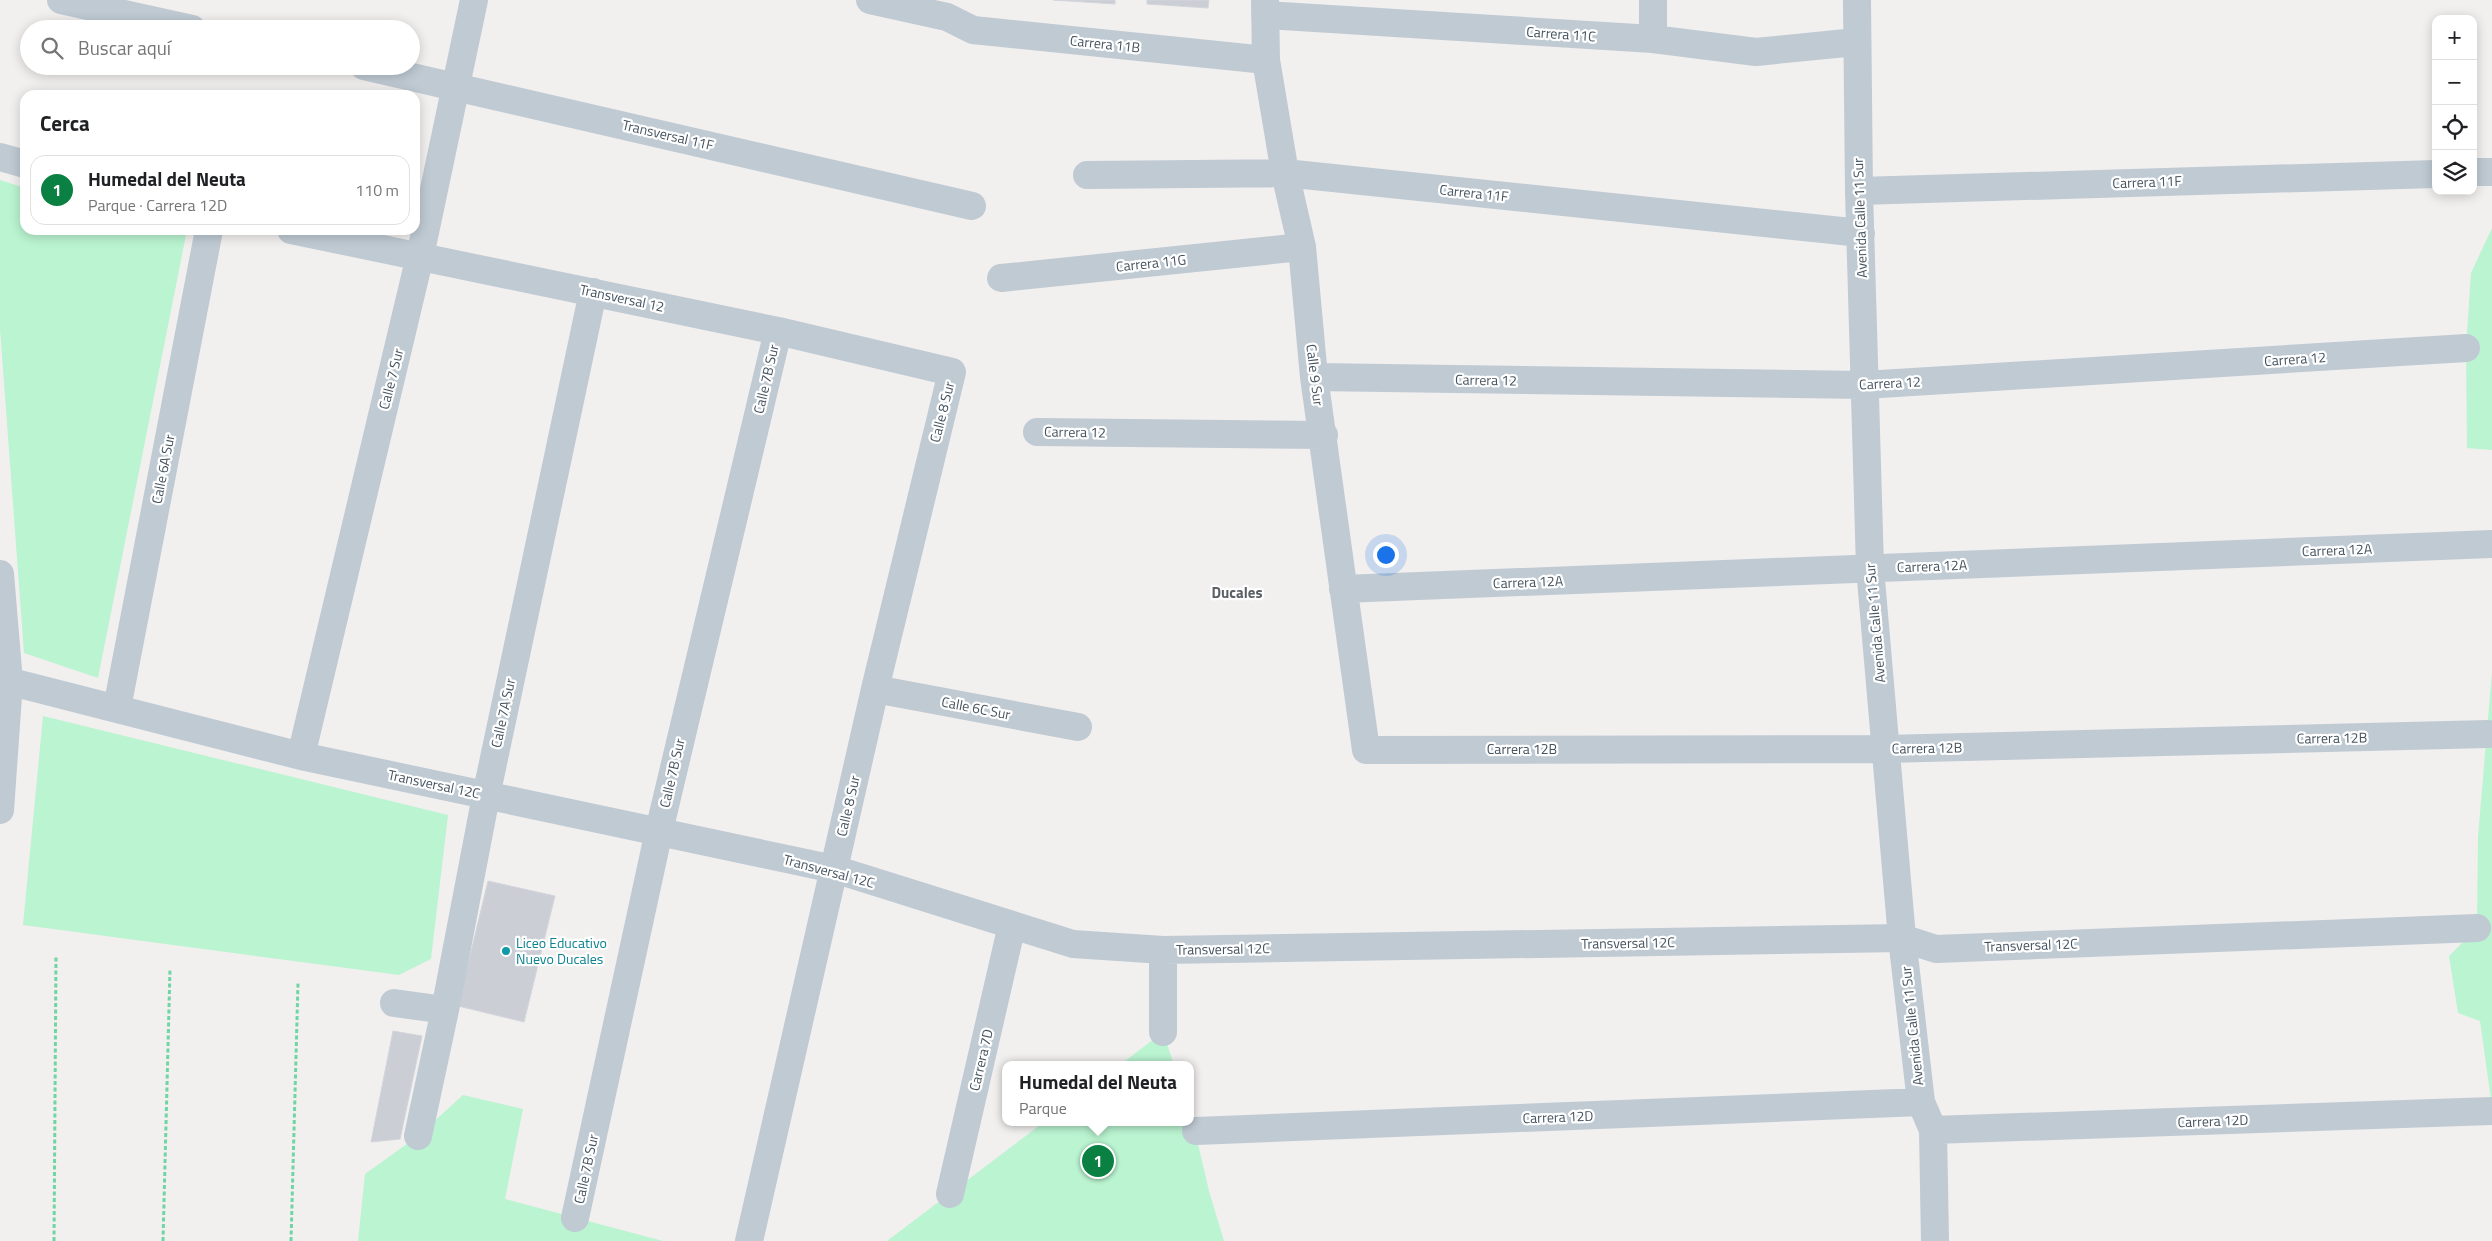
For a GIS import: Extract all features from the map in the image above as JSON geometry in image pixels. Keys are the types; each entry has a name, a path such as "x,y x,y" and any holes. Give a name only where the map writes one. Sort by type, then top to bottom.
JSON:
{"street":[{"path":"61,0 151,20"},
{"name":"Calle 7 Sur","path":"300,756 420,256 474,0"},
{"name":"Carrera 11B","path":"870,0 945,9 973,30 1266,60"},
{"path":"1653,0 1653,40"},
{"name":"Avenida Calle 11 Sur","path":"1857,0 1859,191 1870,568 1902,938 1921,1102 1933,1130 1935,1241"},
{"name":"Carrera 11C","path":"1265,8 1653,40 1756,52 1856,42"},
{"name":"Calle 9 Sur","path":"1265,8 1266,60 1286,173 1302,247 1314,377 1324,435 1343,589 1366,750"},
{"name":"Transversal 11F","path":"404,75 972,206"},
{"path":"0,157 20,163"},
{"path":"2477,172 2492,172"},
{"name":"Carrera 11F","path":"1087,175 1286,173 1861,233"},
{"name":"Carrera 11F","path":"1859,191 2432,174"},
{"name":"Calle 6A Sur","path":"117,708 208,235"},
{"name":"Transversal 12","path":"316,235 778,331 952,372"},
{"name":"Carrera 11G","path":"1001,278 1302,247"},
{"name":"Calle 7A Sur","path":"418,1136 445,1010 486,796 593,292"},
{"name":"Calle 7B Sur","path":"576,1218 659,831 778,331"},
{"name":"Carrera 12","path":"1314,377 1864,385 2466,348"},
{"name":"Calle 8 Sur","path":"749,1241 875,689 952,372"},
{"name":"Carrera 12","path":"1037,432 1324,435"},
{"name":"Carrera 12A","path":"1343,589 2492,544"},
{"path":"0,574 5,681 0,810"},
{"name":"Transversal 12C","path":"5,681 300,756 834,869 1073,944 1163,950 1902,938 1936,949 2477,928"},
{"name":"Calle 6C Sur","path":"875,689 1078,727"},
{"name":"Carrera 12B","path":"1366,750 1885,749 2488,734"},
{"name":"Carrera 7D","path":"950,1194 1012,925"},
{"path":"1163,950 1164,1032"},
{"path":"394,1002 445,1010"},
{"name":"Carrera 12D","path":"1196,1131 1921,1102"},
{"name":"Carrera 12D","path":"1933,1130 2492,1111"}],"path":[{"path":"54,1241 56,955"},
{"path":"163,1241 170,969"},
{"path":"291,1241 298,984"}],"green space":[{"path":"0,180 20,186 20,235 186,235 98,678 24,653 0,329"},
{"path":"2492,228 2492,450 2467,448 2466,348 2471,273"},
{"path":"2492,671 2492,1107 2480,1021 2458,1013 2449,956 2477,928 2478,837"},
{"path":"43,716 448,815 431,959 399,975 23,925"},
{"path":"1163,1032 1173,1061 1125,1061"},
{"path":"463,1095 523,1109 505,1199 663,1241 358,1241 365,1174 418,1136"},
{"path":"1039,1126 1194,1126 1209,1191 1224,1241 887,1241"}],"building":[{"path":"1053,0 1115,0 1115,4"},
{"path":"1147,0 1209,0 1208,8 1147,4"},
{"name":"Liceo Educativo Nuevo Ducales","path":"488,881 555,896 524,1022 458,1006"},
{"path":"393,1031 422,1036 400,1139 371,1142"}],"place":[{"name":"Liceo Educativo Nuevo Ducales","path":"506,951"},
{"name":"Humedal del Neuta","path":"1098,1161"}],"district":[{"name":"Ducales","path":"1237,593"}]}
